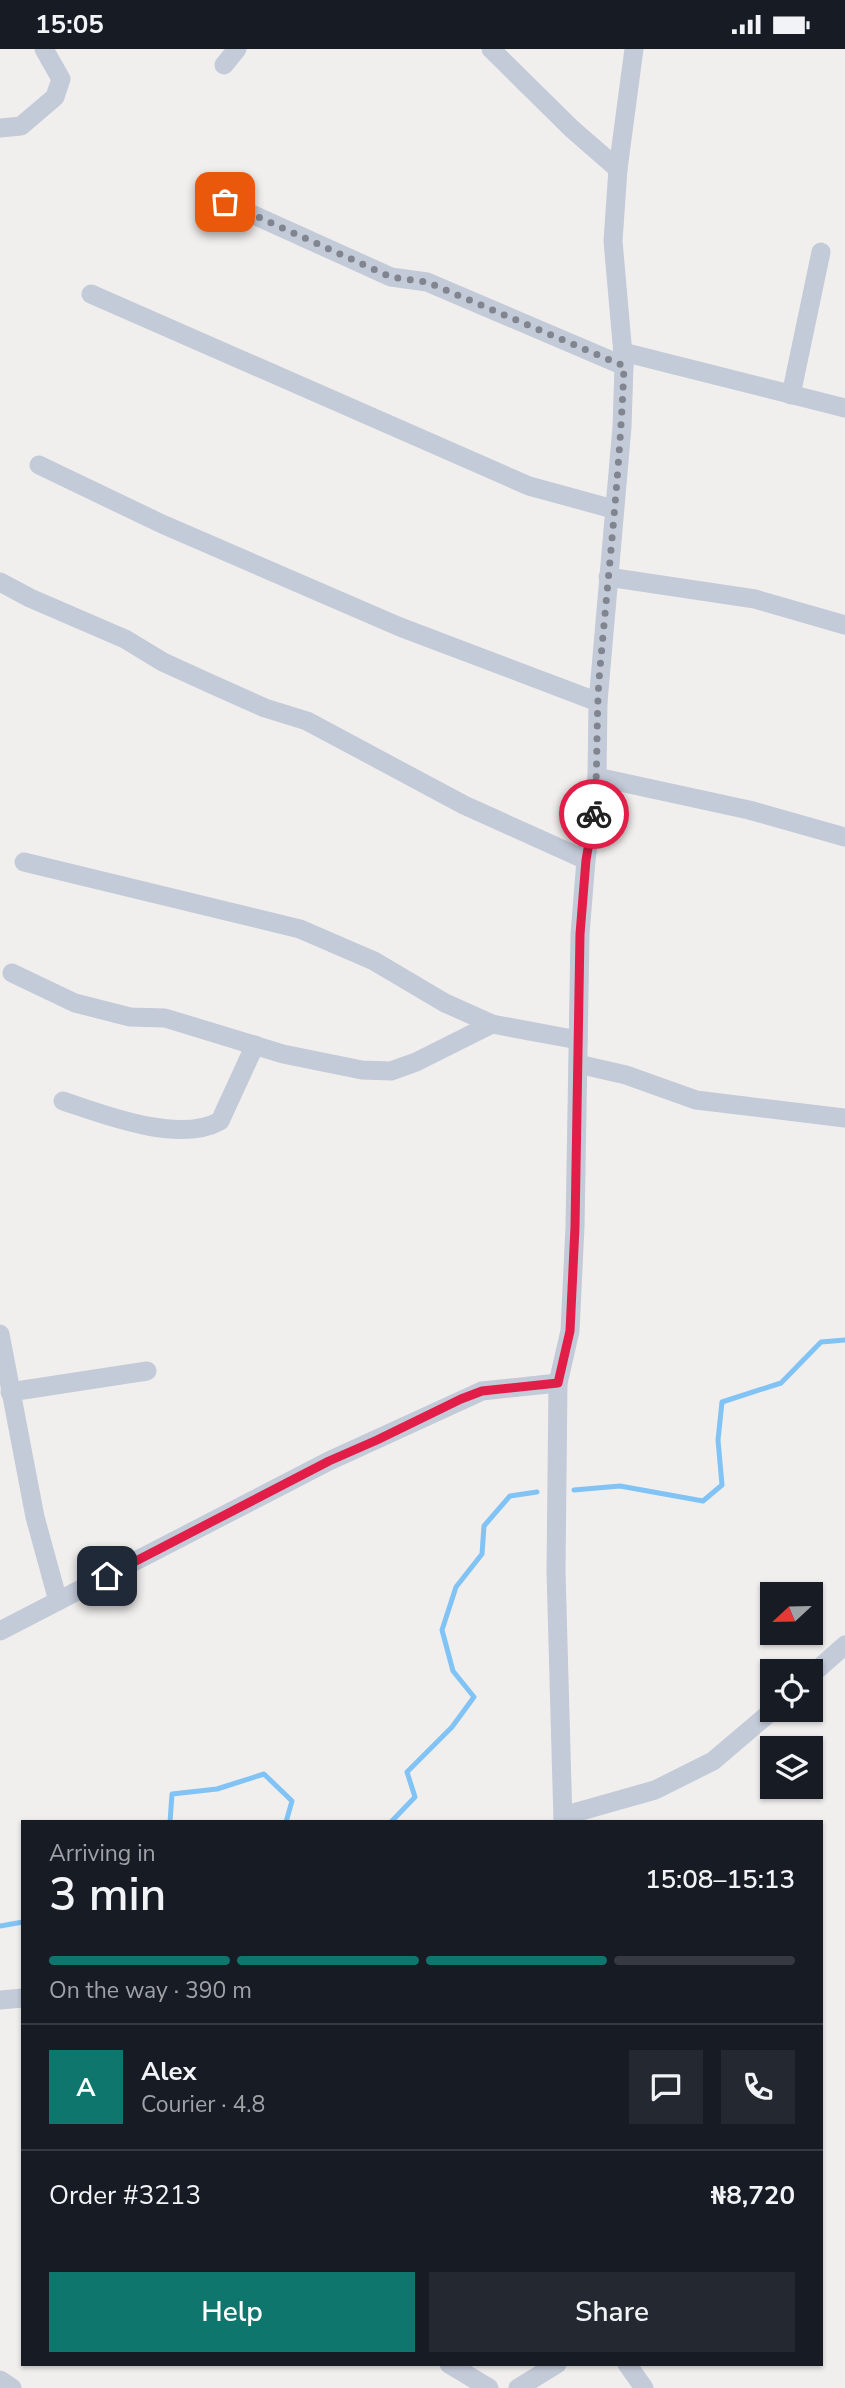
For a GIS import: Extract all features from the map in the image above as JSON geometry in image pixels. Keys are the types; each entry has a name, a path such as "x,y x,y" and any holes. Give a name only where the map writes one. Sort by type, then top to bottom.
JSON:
{"street":[{"path":"0,128 22,126 55,97 61,79 44,49"},
{"path":"224,65 237,49"},
{"path":"491,49 572,129 618,169"},
{"path":"634,49 618,169 613,241 624,359 622,427 598,702 597,777 580,934 570,1331 558,1383 556,1571 563,1819 655,1790 713,1761 760,1721"},
{"path":"225,202 391,277 427,282 624,359 845,408"},
{"path":"791,395 821,252"},
{"path":"91,294 529,486 613,509"},
{"path":"39,465 162,524 400,627 598,702"},
{"path":"608,577 755,599 845,625"},
{"path":"0,582 30,598 125,639 163,662 220,688 265,708 307,721 464,805 586,860"},
{"path":"597,777 749,810 845,837"},
{"path":"24,862 300,929 374,961 445,1003 492,1024 578,1040"},
{"path":"12,973 75,1003 130,1017 165,1018 283,1054 362,1070 391,1070 416,1062 492,1024"},
{"path":"63,1101 127,1122 187,1130 209,1128 220,1121 255,1045"},
{"path":"578,1064 626,1075 696,1100 845,1118"},
{"path":"0,1334 35,1517 58,1601"},
{"path":"10,1392 147,1371"},
{"path":"0,1631 329,1461 461,1399 482,1391 558,1383"},
{"path":"823,1664 845,1644"},
{"path":"0,2000 21,1998"},
{"path":"452,2366 489,2388"},
{"path":"518,2388 554,2366"},
{"path":"628,2366 644,2388"},
{"path":"0,2380 12,2388"}],"waterway":[{"path":"574,1490 620,1486 703,1501 722,1485 718,1440 722,1402 781,1383 821,1342 845,1340"},
{"path":"393,1820 415,1797 407,1772 452,1727 474,1697 453,1671 442,1630 456,1587 482,1554 484,1526 510,1496 537,1492"},
{"path":"170,1820 172,1794 217,1789 264,1774 292,1801 287,1820"},
{"path":"0,1926 21,1922"}],"way so far":[{"path":"225,202 391,277 427,282 624,366 622,427 598,702 594,814"}],"route":[{"path":"107,1576 329,1461 461,1399 482,1391 558,1383 570,1331 575,1227 580,934 586,860 594,814"}]}
